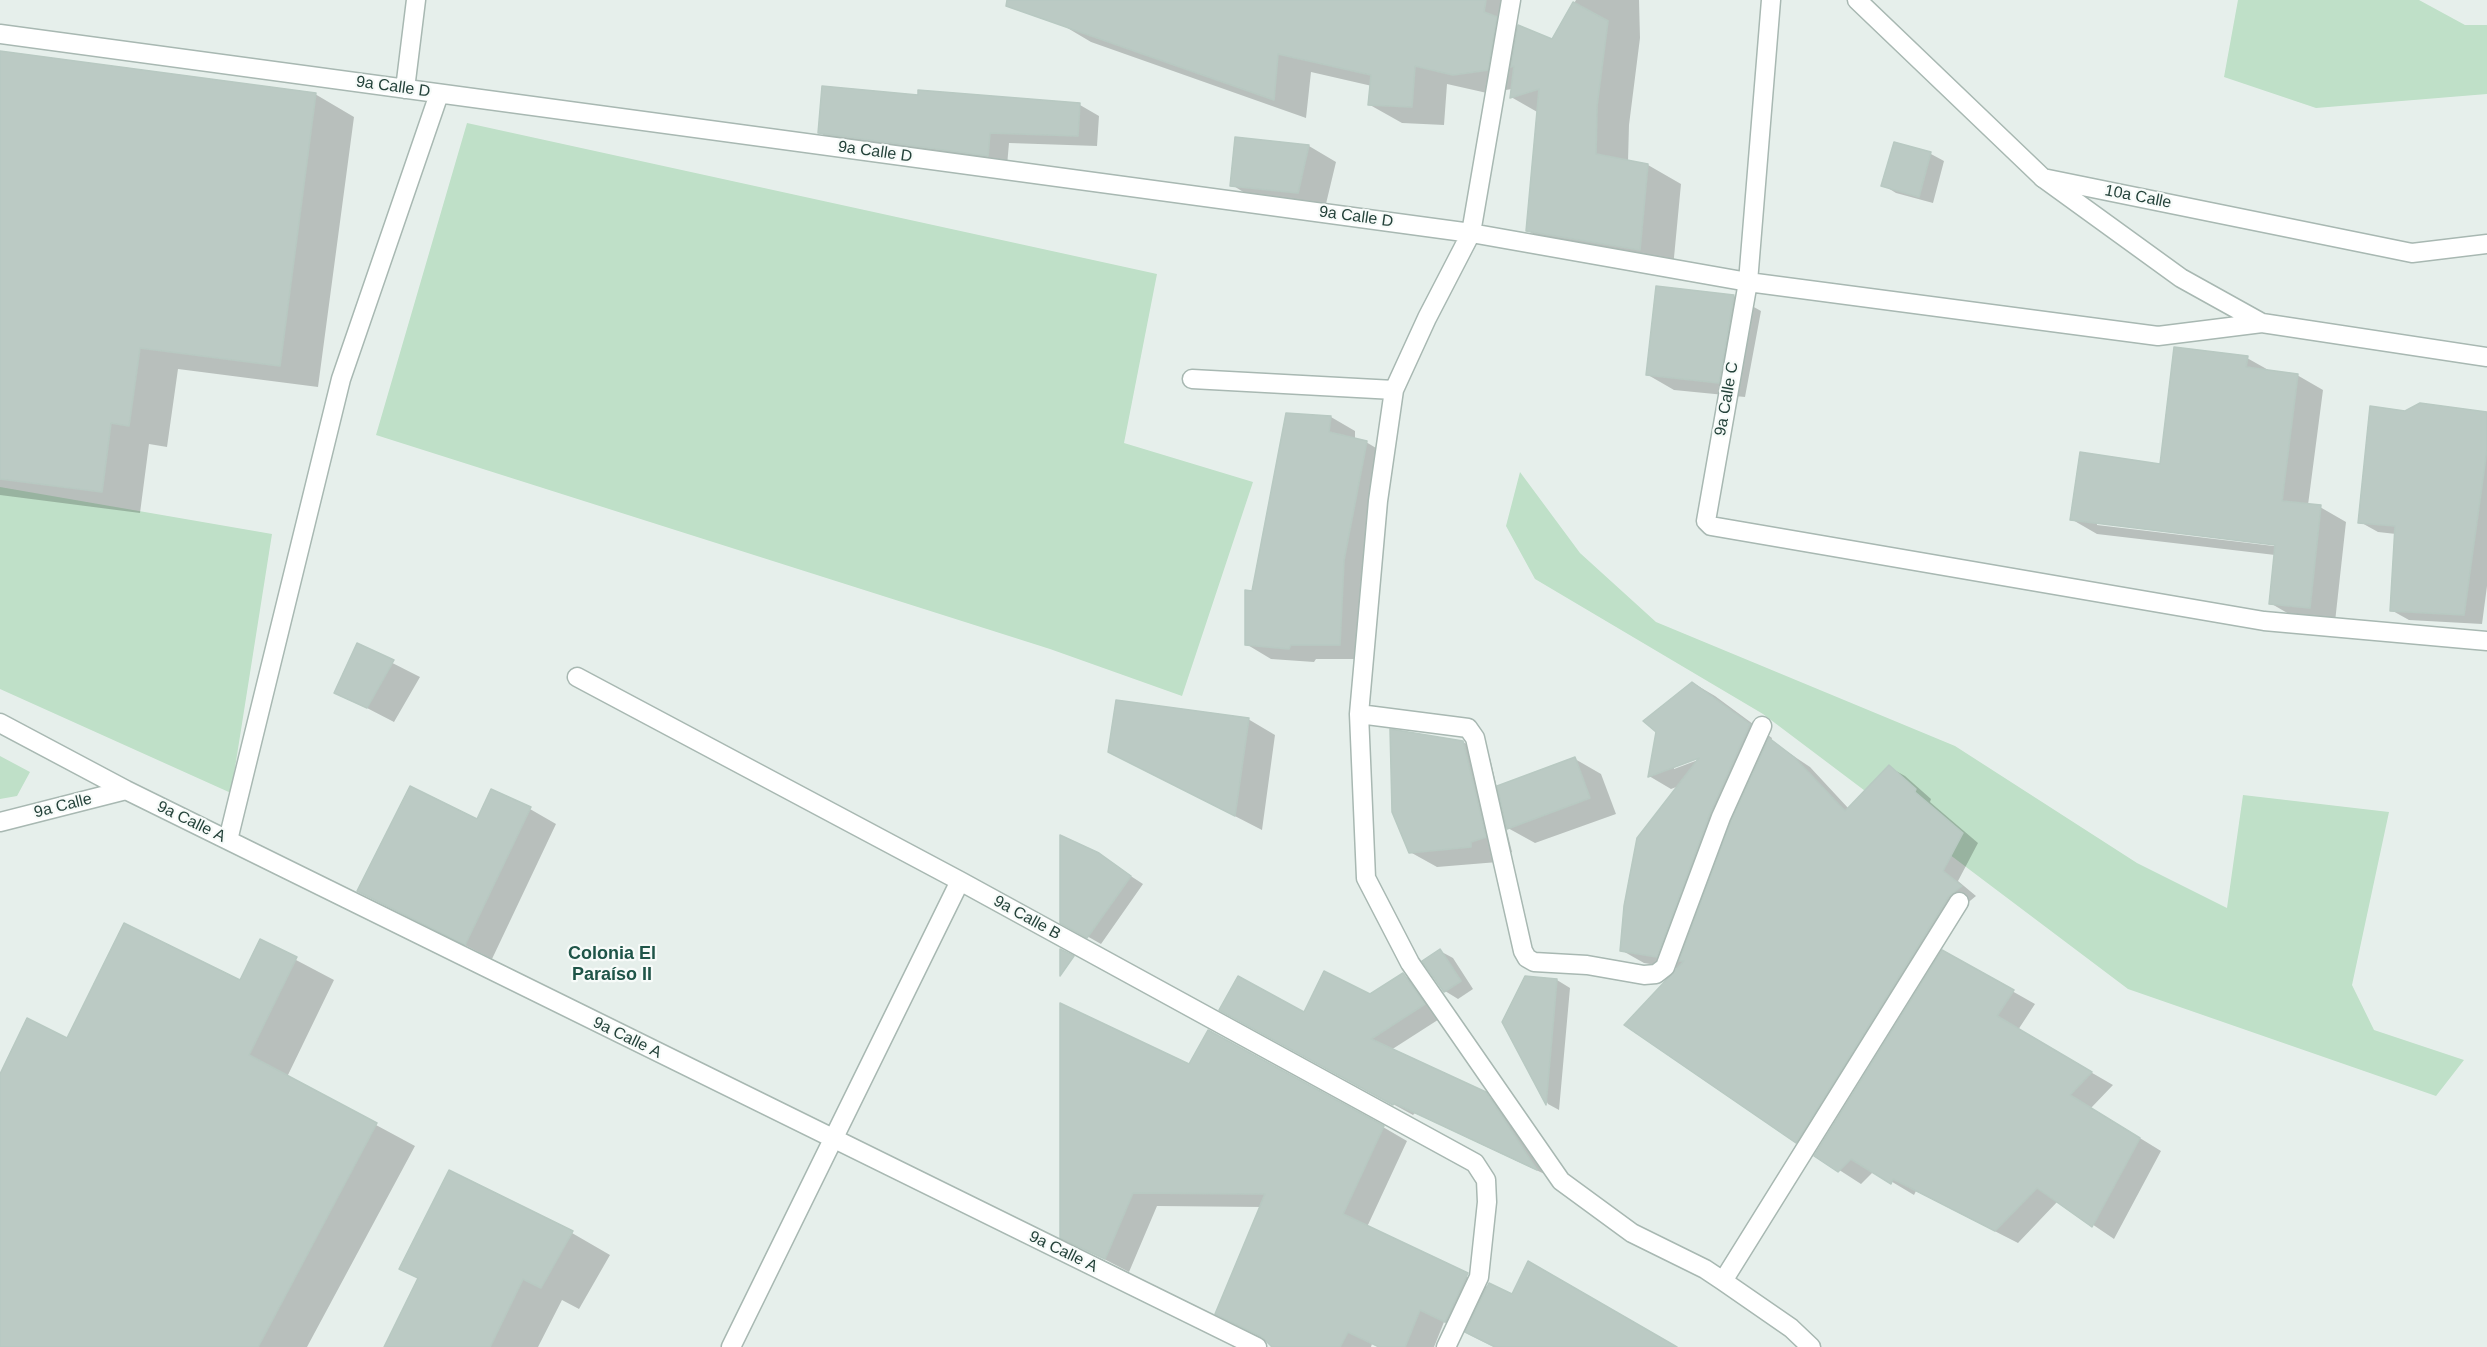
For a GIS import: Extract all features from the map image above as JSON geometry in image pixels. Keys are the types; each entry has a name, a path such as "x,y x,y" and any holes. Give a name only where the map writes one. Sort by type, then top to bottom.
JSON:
{"street":[{"path":"405,89 416,0"},
{"path":"1511,0 1471,233 1427,318 1394,390 1378,501 1359,714 1366,878 1410,963 1561,1181 1632,1233 1705,1269 1791,1329 1811,1347"},
{"name":"9a Calle C","path":"1771,0 1748,282 1706,521 1711,526 2264,621 2487,640"},
{"path":"1857,0 2043,178 2181,278 2262,323 2487,357"},
{"name":"9a Calle D","path":"0,34 1471,233 1748,282 2158,336 2262,323"},
{"path":"228,840 341,379 439,94"},
{"name":"10a Calle","path":"2043,178 2412,253 2487,244"},
{"path":"1192,380 1394,390"},
{"name":"9a Calle B","path":"577,677 960,881 1474,1163 1486,1179 1487,1202 1479,1277 1446,1347"},
{"path":"1359,714 1468,728 1475,738 1523,951 1527,958 1534,962 1587,965 1644,975 1656,974 1665,967 1721,816 1762,726"},
{"name":"9a Calle A","path":"0,723 126,790 1257,1347"},
{"name":"9a Calle","path":"0,822 126,790"},
{"path":"731,1347 960,881"},
{"path":"1723,1281 1959,902"}],"green space":[{"path":"2238,0 2419,0 2465,25 2487,25 2487,94 2316,108 2224,77"},
{"path":"467,123 1157,274 1124,443 1253,482 1182,696 1050,649 376,435"},
{"path":"1520,472 1580,553 1656,622 1955,746 2137,863 2227,908 2243,795 2389,812 2352,985 2374,1030 2464,1060 2436,1096 2128,989 1763,714 1535,579 1506,526"},
{"path":"0,487 272,534 231,793 0,689"},
{"path":"0,756 30,772 17,796 0,799"}],"building":[{"path":"1007,0 1486,0 1484,12 1497,17 1488,70 1453,75 1415,66 1412,107 1368,105 1371,75 1278,54 1274,100 1006,6"},
{"path":"1573,2 1608,21 1597,106 1596,154 1648,164 1640,250 1526,231 1539,89 1510,98 1514,66 1511,67 1518,25 1552,39"},
{"path":"0,51 316,93 280,366 140,348 129,426 111,423 102,492 0,479"},
{"path":"822,86 918,95 918,90 1080,103 1078,136 990,133 988,156 818,133"},
{"path":"1235,137 1309,145 1298,193 1230,186"},
{"path":"1894,142 1931,152 1919,197 1881,186"},
{"path":"1656,286 1734,295 1719,383 1646,375"},
{"path":"2174,347 2248,356 2246,367 2298,374 2282,501 2321,505 2310,608 2269,604 2275,545 2070,520 2080,452 2160,464"},
{"path":"2420,403 2487,412 2487,449 2464,615 2390,611 2395,526 2358,523 2370,406 2405,411"},
{"path":"1286,413 1331,416 1329,432 1367,441 1344,560 1340,645 1291,645 1289,649 1245,645 1245,590 1252,591"},
{"path":"357,643 394,660 367,708 334,693"},
{"path":"1692,682 1750,724 1710,813 1657,957 1620,951 1624,906 1637,838 1699,758 1648,777 1656,732 1643,721"},
{"path":"1116,700 1249,718 1235,816 1108,752"},
{"path":"1390,729 1463,741 1486,837 1471,842 1471,847 1409,853 1392,812"},
{"path":"1769,738 1794,757 1845,811 1889,765 1916,789 1915,792 1963,833 1943,871 1962,886 1949,896 1796,1143 1624,1025 1684,961 1679,961 1731,821"},
{"path":"1575,757 1590,798 1507,829 1497,786"},
{"path":"410,786 477,819 491,789 531,807 465,945 357,891"},
{"path":"1060,835 1099,853 1131,876 1087,938 1060,923"},
{"path":"124,923 240,980 260,939 297,957 249,1055 377,1123 258,1347 0,1347 0,1074 27,1018 67,1038"},
{"path":"1060,949 1074,956 1060,976"},
{"path":"1440,949 1461,981 1444,992 1422,961"},
{"path":"1942,950 2014,990 1997,1016 2092,1072 2070,1095 2140,1138 2092,1227 2037,1188 1995,1231 1893,1179 1891,1184 1851,1159 1838,1172 1814,1156"},
{"path":"1324,971 1370,994 1403,973 1425,1004 1371,1039 1486,1092 1537,1170 1394,1103 1393,1105 1219,1010 1238,976 1304,1012"},
{"path":"1525,976 1557,979 1546,1105 1502,1022"},
{"path":"1060,1003 1189,1064 1208,1030 1384,1126 1343,1214 1468,1273 1445,1322 1420,1310 1405,1347 1379,1347 1348,1332 1340,1347 1272,1347 1262,1337 1215,1314 1265,1194 1133,1193 1105,1259 1060,1238"},
{"path":"449,1170 573,1231 541,1288 523,1279 490,1347 384,1347 418,1278 399,1269"},
{"path":"1528,1261 1677,1347 1495,1347 1465,1332 1489,1283 1512,1294"}],"district":[{"name":"Colonia El Paraíso II","path":"612,964"}]}
